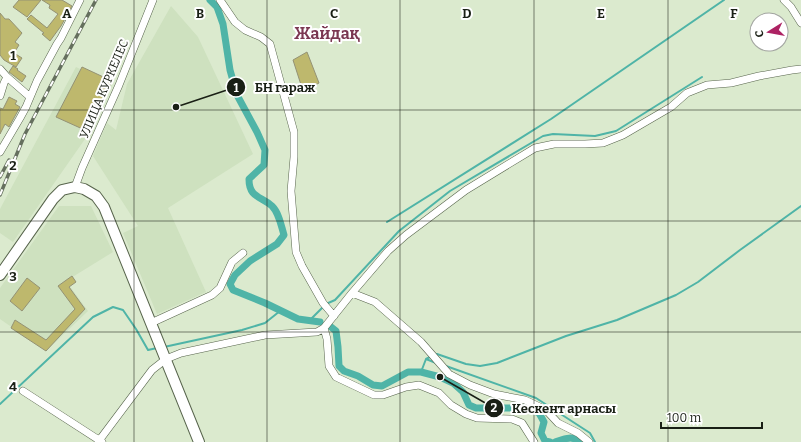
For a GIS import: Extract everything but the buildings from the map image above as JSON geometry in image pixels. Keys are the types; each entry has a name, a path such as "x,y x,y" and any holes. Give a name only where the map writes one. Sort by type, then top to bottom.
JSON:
{"main road":[{"path":"0,275 53,199 62,190 75,187 84,189 96,196 104,207 199,442"}],"street":[{"path":"0,152 26,107 37,81 80,0"},
{"name":"УЛИЦА КУРКЕЛЕС","path":"75,187 119,85 153,0"},
{"path":"220,0 235,22 245,30 262,37 270,44 294,132 294,157 291,191 296,252 302,266 324,305 334,316"},
{"path":"784,0 791,7 801,23"},
{"path":"0,69 30,97"},
{"path":"23,391 100,441 152,370 162,351 181,353 265,335 317,332 324,328 388,251 406,235 466,190 535,148 554,144 602,143 623,135 671,107 687,93 707,86 801,69"},
{"path":"0,96 7,77"},
{"path":"151,323 212,295 220,288 232,262 243,253"},
{"path":"352,293 376,302 421,342 449,374 470,385 494,394 525,400 546,410 558,423 578,433 589,442"},
{"path":"324,328 327,339 329,366 336,377 374,395 383,395 406,387 419,386 439,393 451,405 471,416 477,418 512,419 522,423 534,442"}],"shaded area":[{"path":"171,6 198,37 253,154 168,208 206,292 157,314 123,233 138,226 93,156 107,123 116,130 127,84"},
{"path":"76,67 112,85 92,129 13,242 0,233 0,209"},
{"path":"59,206 91,206 113,252 66,281 88,311 46,351 0,319 0,288"}],"waterway":[{"path":"210,0 217,7 223,24 230,70 237,95 265,150 264,165 249,179 251,190 256,196 272,206 280,219 284,235 277,244 250,261 235,275 230,284 233,290 298,319 320,322"},
{"path":"387,222 551,119 724,0"},
{"path":"326,304 335,300 399,231 450,191 543,136 553,134 595,136 616,131 702,77"},
{"path":"434,355 437,354 466,364 480,366 497,363 566,336 617,320 676,295 698,282 801,206"},
{"path":"0,404 93,317 113,307 123,310 148,350 157,348"},
{"path":"310,320 323,307"},
{"path":"164,347 242,330 265,323 280,311"},
{"path":"331,327 336,331 339,366 344,371 358,376 373,385 382,386 408,372 421,372 440,377 453,383 463,392 469,405 476,408 528,408 539,413 544,422 541,433 545,441 550,442"},
{"path":"421,372 426,359 430,357"},
{"path":"426,359 436,363"},
{"path":"446,366 536,398 590,433 595,442"},
{"path":"555,442 571,438 580,442"}],"railway":[{"path":"0,195 25,134 96,0"},
{"path":"0,177 9,160"}],"place":[{"name":"БН гараж","path":"176,107"},
{"name":"Кескент арнасы","path":"440,377"}],"district":[{"name":"Жайдақ","path":"327,33"}]}
